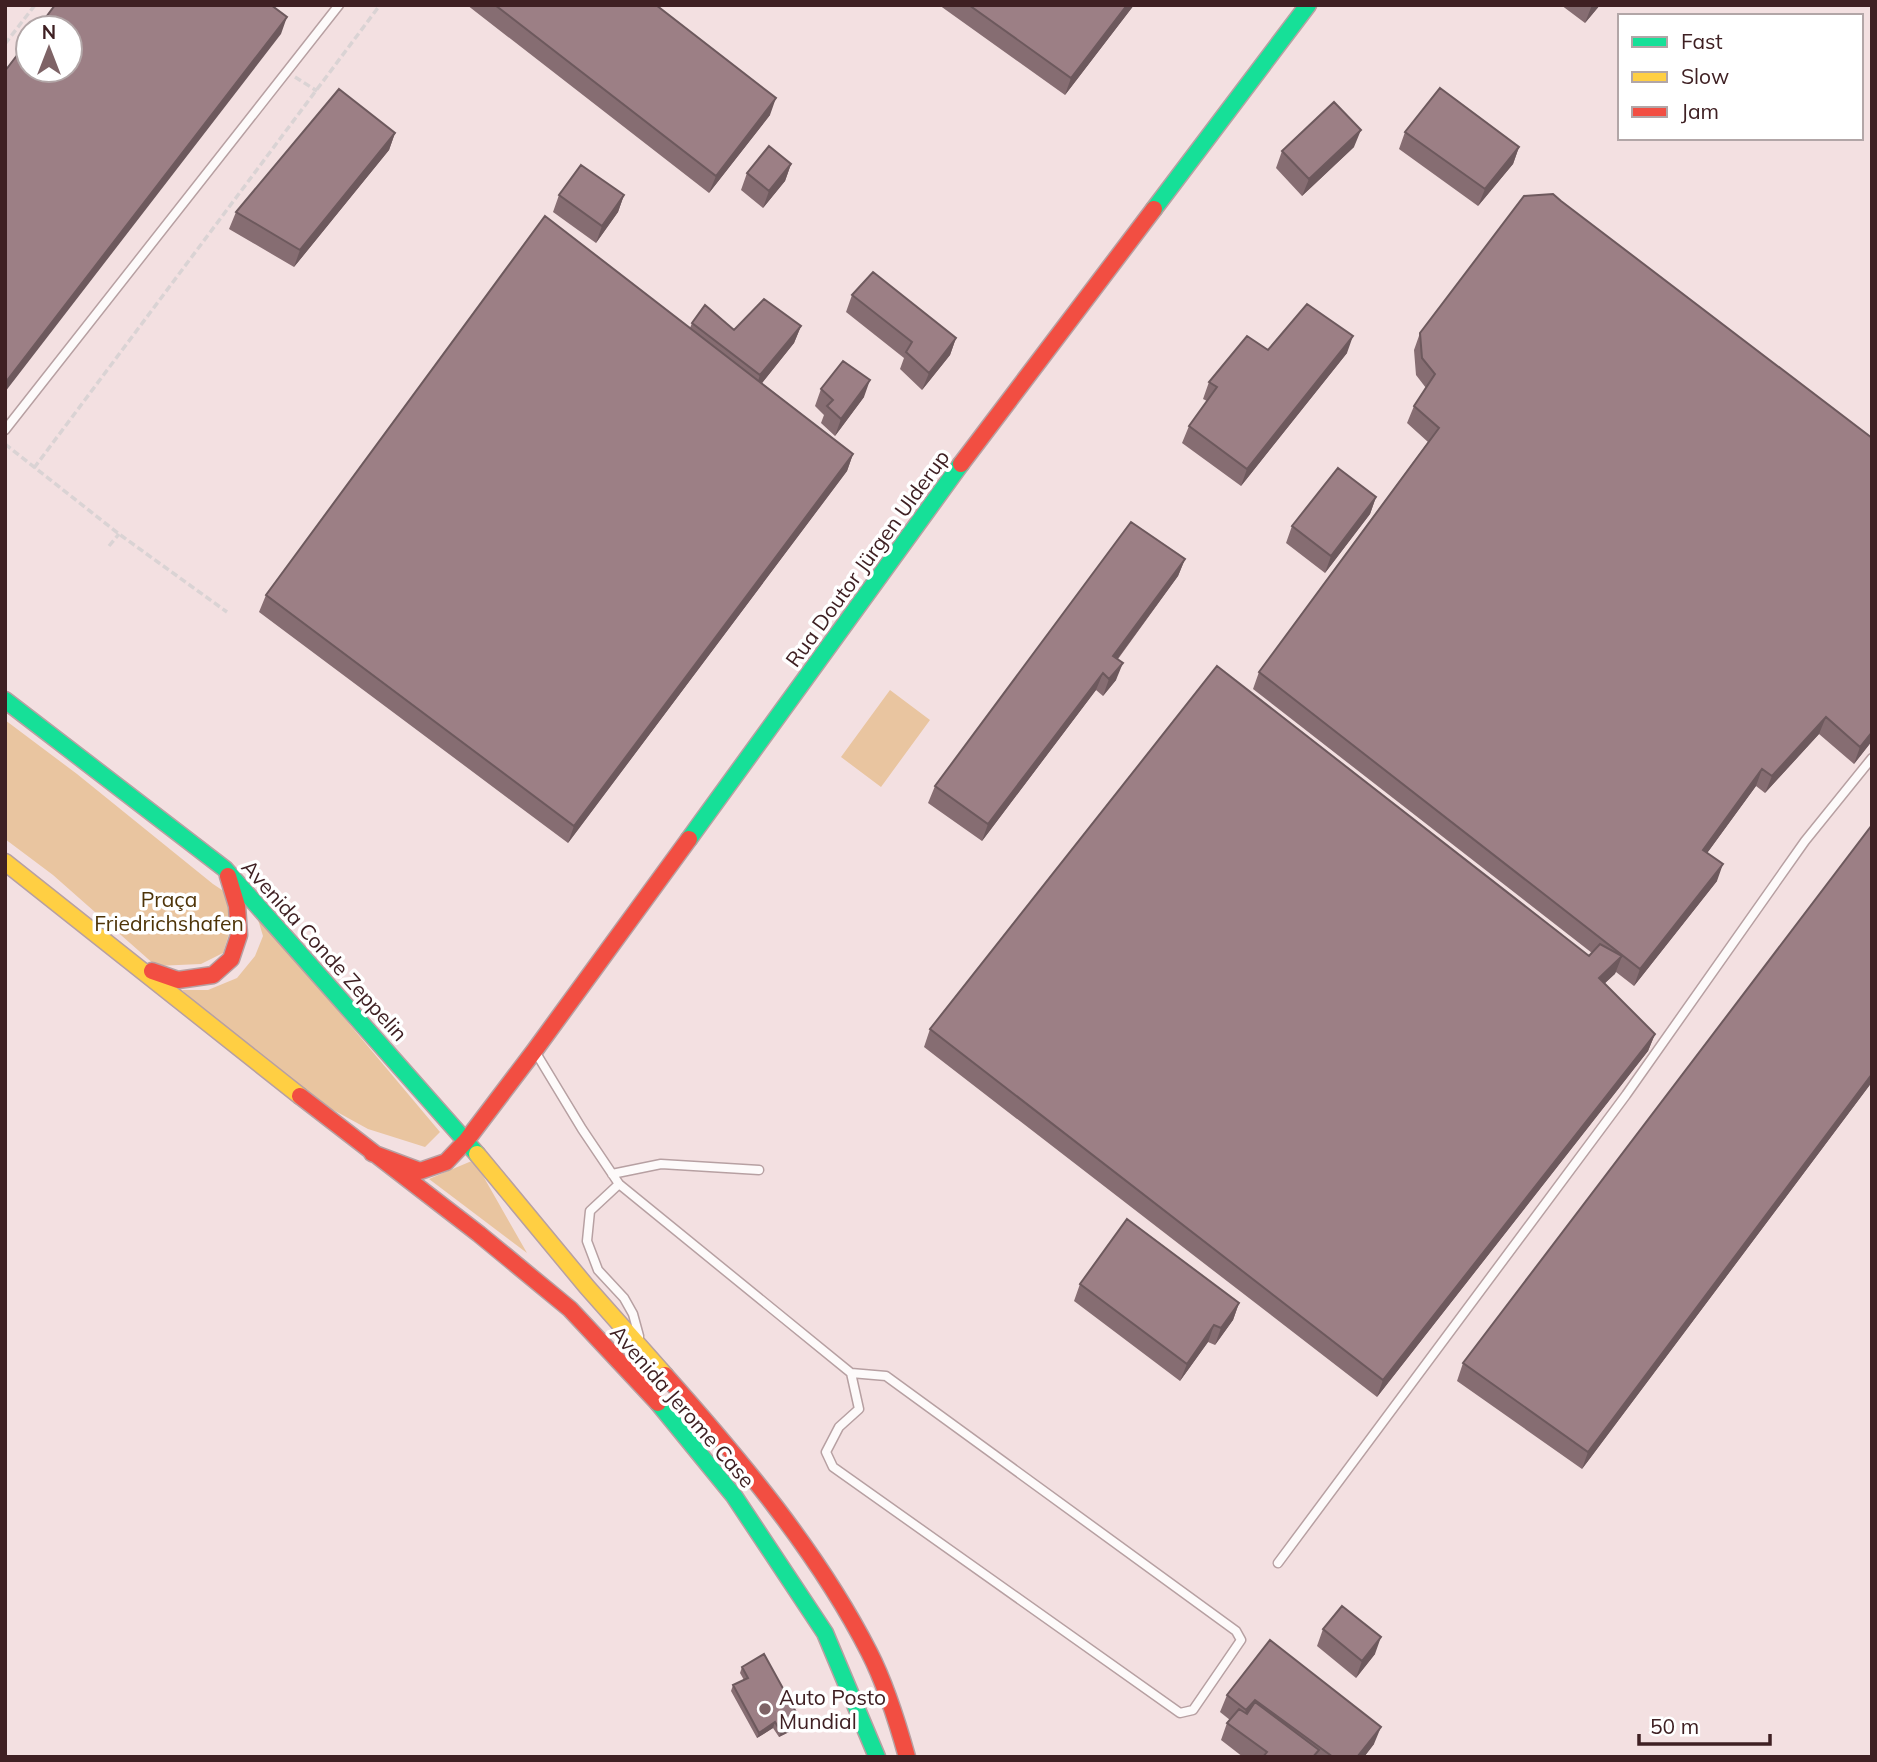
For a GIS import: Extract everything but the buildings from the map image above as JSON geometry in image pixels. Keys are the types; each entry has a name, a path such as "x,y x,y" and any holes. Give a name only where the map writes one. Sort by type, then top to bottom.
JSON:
{"main road":[{"name":"Rua Doutor Jürgen Ulderup","path":"372,1153 420,1171 446,1162 466,1141 964,461 1308,5"},
{"name":"Avenida Conde Zeppelin","path":"5,699 225,869 466,1141"},
{"path":"5,862 372,1153"},
{"path":"139,967 178,980 213,975 231,959 239,935 237,906 225,869"},
{"name":"Avenida Jerome Case","path":"466,1141 776,1507 836,1594 870,1653 892,1706 907,1757"},
{"name":"Avenida Jerome Case","path":"372,1153 479,1234 570,1309 662,1407 734,1496 825,1633 877,1757"}],"lane":[{"path":"5,430 339,5"},
{"path":"1279,1563 1626,1096 1805,841 1872,758"},
{"path":"535,1050 619,1184 851,1373 886,1376 1236,1631 1241,1640 1193,1710 1180,1713 833,1467 826,1452 839,1427 859,1409 851,1373"},
{"path":"612,1174 661,1164 759,1170"},
{"path":"619,1184 590,1211 587,1241 598,1270 624,1298 633,1314 642,1348"}],"path":[{"path":"5,44 35,5"},
{"path":"34,468 380,5"},
{"path":"287,72 317,91"},
{"path":"5,444 119,534 227,612"},
{"path":"109,546 119,534"}],"green space":[{"path":"890,690 930,720 881,787 841,757"},
{"name":"Praça Friedrichshafen","path":"5,720 231,896 234,918 223,953 201,964 156,966 53,875 5,839"},
{"name":"Praça Friedrichshafen","path":"256,913 440,1132 425,1147 368,1129 286,1084 182,990 208,990 237,978 255,956 263,936"},
{"path":"474,1160 527,1253 429,1179"}],"traffic: fast":[{"path":"1154,209 1308,5"},
{"path":"689,839 961,464"},
{"path":"5,700 225,869 477,1154"},
{"path":"658,1403 734,1496 825,1633 877,1757"}],"traffic: slow":[{"path":"5,862 300,1096"},
{"path":"477,1154 587,1287 665,1375"}],"traffic: jam":[{"path":"961,464 1154,209"},
{"path":"372,1153 420,1171 446,1162 466,1141 535,1050 689,839"},
{"path":"152,971 178,980 213,975 231,959 239,935 237,906 228,876"},
{"path":"300,1096 479,1234 570,1309 658,1403"},
{"path":"665,1375 776,1507 826,1578 875,1665 891,1703 907,1757"}],"place":[{"name":"Auto Posto Mundial","path":"765,1709"}]}
